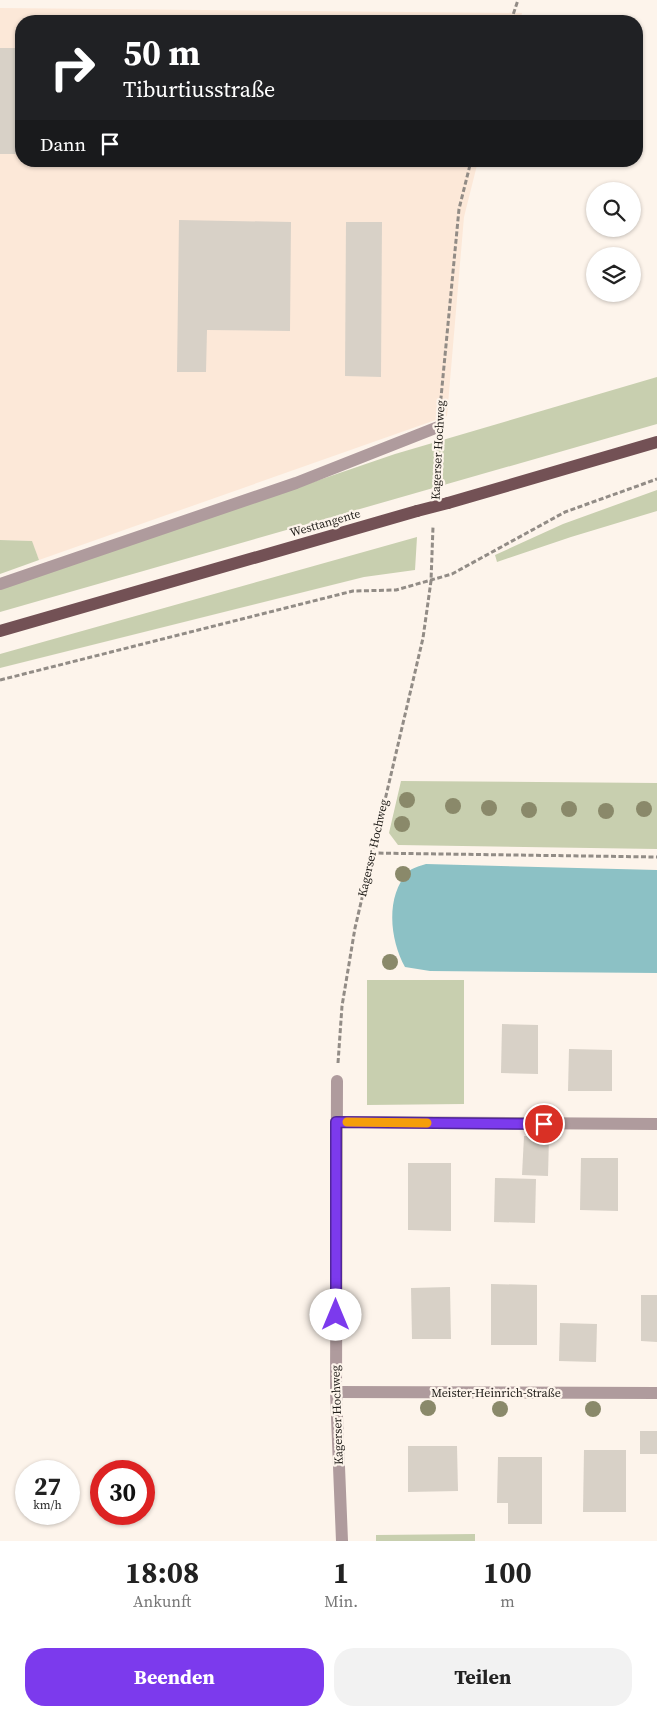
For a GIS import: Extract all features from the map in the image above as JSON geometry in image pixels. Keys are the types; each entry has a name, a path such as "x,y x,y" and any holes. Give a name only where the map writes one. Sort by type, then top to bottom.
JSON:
{"main road":[{"name":"Westtangente","path":"0,631 657,442"}],"street":[{"path":"0,584 296,483 438,427"},
{"name":"Kagerser Hochweg","path":"337,1082 336,1392 342,1541"},
{"path":"336,1122 657,1124"},
{"name":"Meister-Heinrich-Straße","path":"336,1392 657,1393"}],"path":[{"path":"513,15 518,0"},
{"name":"Kagerser Hochweg","path":"435,493 438,427 459,209 470,167"},
{"path":"0,680 353,591 396,590 431,581 452,574 565,512 657,479"},
{"name":"Kagerser Hochweg","path":"337,1082 342,1006 355,928 371,853 423,638 431,581 434,522"},
{"path":"371,853 657,857"}],"shaded area":[{"path":"0,8 522,13 522,15 15,15 15,167 476,167 464,217 447,416 39,560 31,541 0,540"}],"green space":[{"path":"657,377 657,424 0,612 0,589 395,454"},
{"path":"657,490 657,511 497,562 495,555 563,524"},
{"path":"417,537 415,570 364,577 0,668 0,654"},
{"path":"0,540 32,541 39,560 0,574"},
{"path":"401,781 657,783 657,849 398,845 389,833"},
{"path":"367,980 464,980 464,1104 367,1105"},
{"path":"475,1534 475,1541 376,1541 376,1535"}],"water":[{"path":"426,864 657,870 657,973 430,971 405,967 393,932 393,906 401,882 408,872"}],"building":[{"path":"0,48 15,48 15,154 0,154"},
{"path":"179,220 291,222 290,331 207,330 206,372 177,372"},
{"path":"346,222 382,222 381,377 345,376"},
{"path":"502,1024 538,1025 538,1074 501,1073"},
{"path":"569,1049 612,1050 612,1091 568,1091"},
{"path":"524,1136 549,1137 548,1176 522,1175"},
{"path":"581,1158 618,1158 618,1211 580,1210"},
{"path":"408,1163 451,1163 451,1231 408,1230"},
{"path":"495,1178 536,1179 535,1223 494,1222"},
{"path":"491,1284 537,1285 537,1345 491,1345"},
{"path":"450,1287 451,1339 412,1339 411,1288"},
{"path":"641,1295 657,1295 657,1342 641,1341"},
{"path":"560,1323 597,1324 596,1362 559,1361"},
{"path":"640,1431 657,1431 657,1454 640,1454"},
{"path":"408,1446 457,1446 458,1491 408,1492"},
{"path":"584,1450 626,1450 626,1512 583,1512"},
{"path":"498,1457 542,1457 542,1524 508,1524 508,1503 497,1503"}],"slow traffic":[{"path":"347,1122 427,1123"}],"route":[{"path":"336,1315 336,1122 544,1124"}]}
